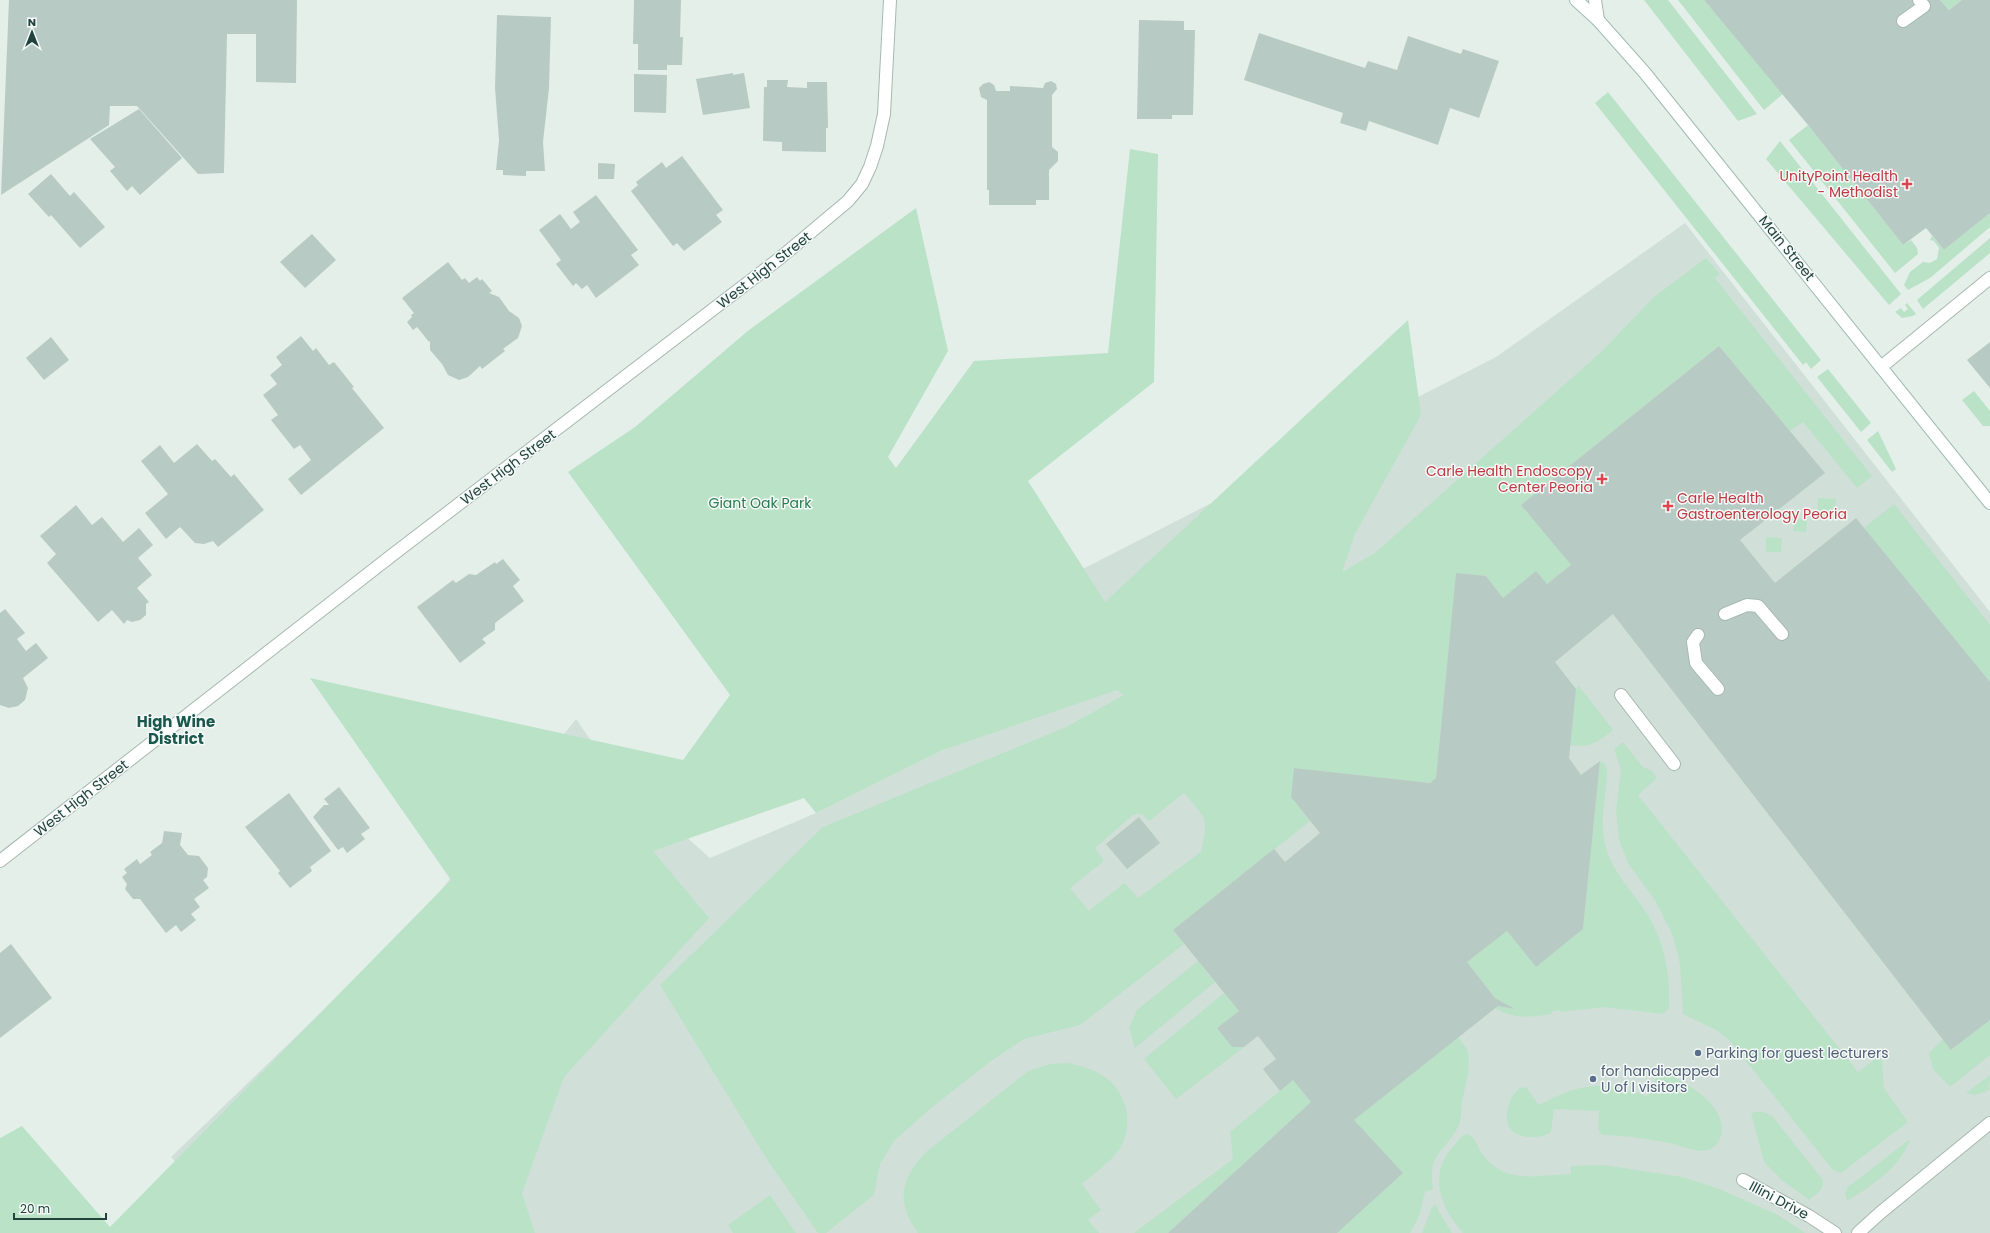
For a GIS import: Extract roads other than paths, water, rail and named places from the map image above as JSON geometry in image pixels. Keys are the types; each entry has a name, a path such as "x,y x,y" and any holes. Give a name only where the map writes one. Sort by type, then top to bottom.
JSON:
{"street":[{"name":"West High Street","path":"0,861 391,556 780,258 848,201 862,184 870,166 877,146 884,114 890,0"},
{"name":"Main Street","path":"1576,0 1598,20 1645,73 1990,503"},
{"path":"1595,0 1598,20"},
{"path":"1903,21 1924,6 1919,0"},
{"path":"1881,367 1990,278"},
{"path":"1725,614 1747,605 1758,606 1782,634"},
{"path":"1698,635 1693,642 1696,663 1718,688"},
{"path":"1621,695 1674,764"},
{"path":"1858,1233 1880,1213 1990,1123"},
{"name":"Illini Drive","path":"1743,1180 1809,1216 1835,1233"}],"place":[{"name":"UnityPoint Health - Methodist","path":"1907,184"},
{"name":"Carle Health Endoscopy Center Peoria","path":"1602,479"},
{"name":"Carle Health Gastroenterology Peoria","path":"1668,506"},
{"name":"Parking for guest lecturers","path":"1698,1053"},
{"name":"for handicapped U of I visitors","path":"1593,1079"}],"district":[{"name":"High Wine District","path":"176,730"}],"park label":[{"name":"Giant Oak Park","path":"760,503"}]}
